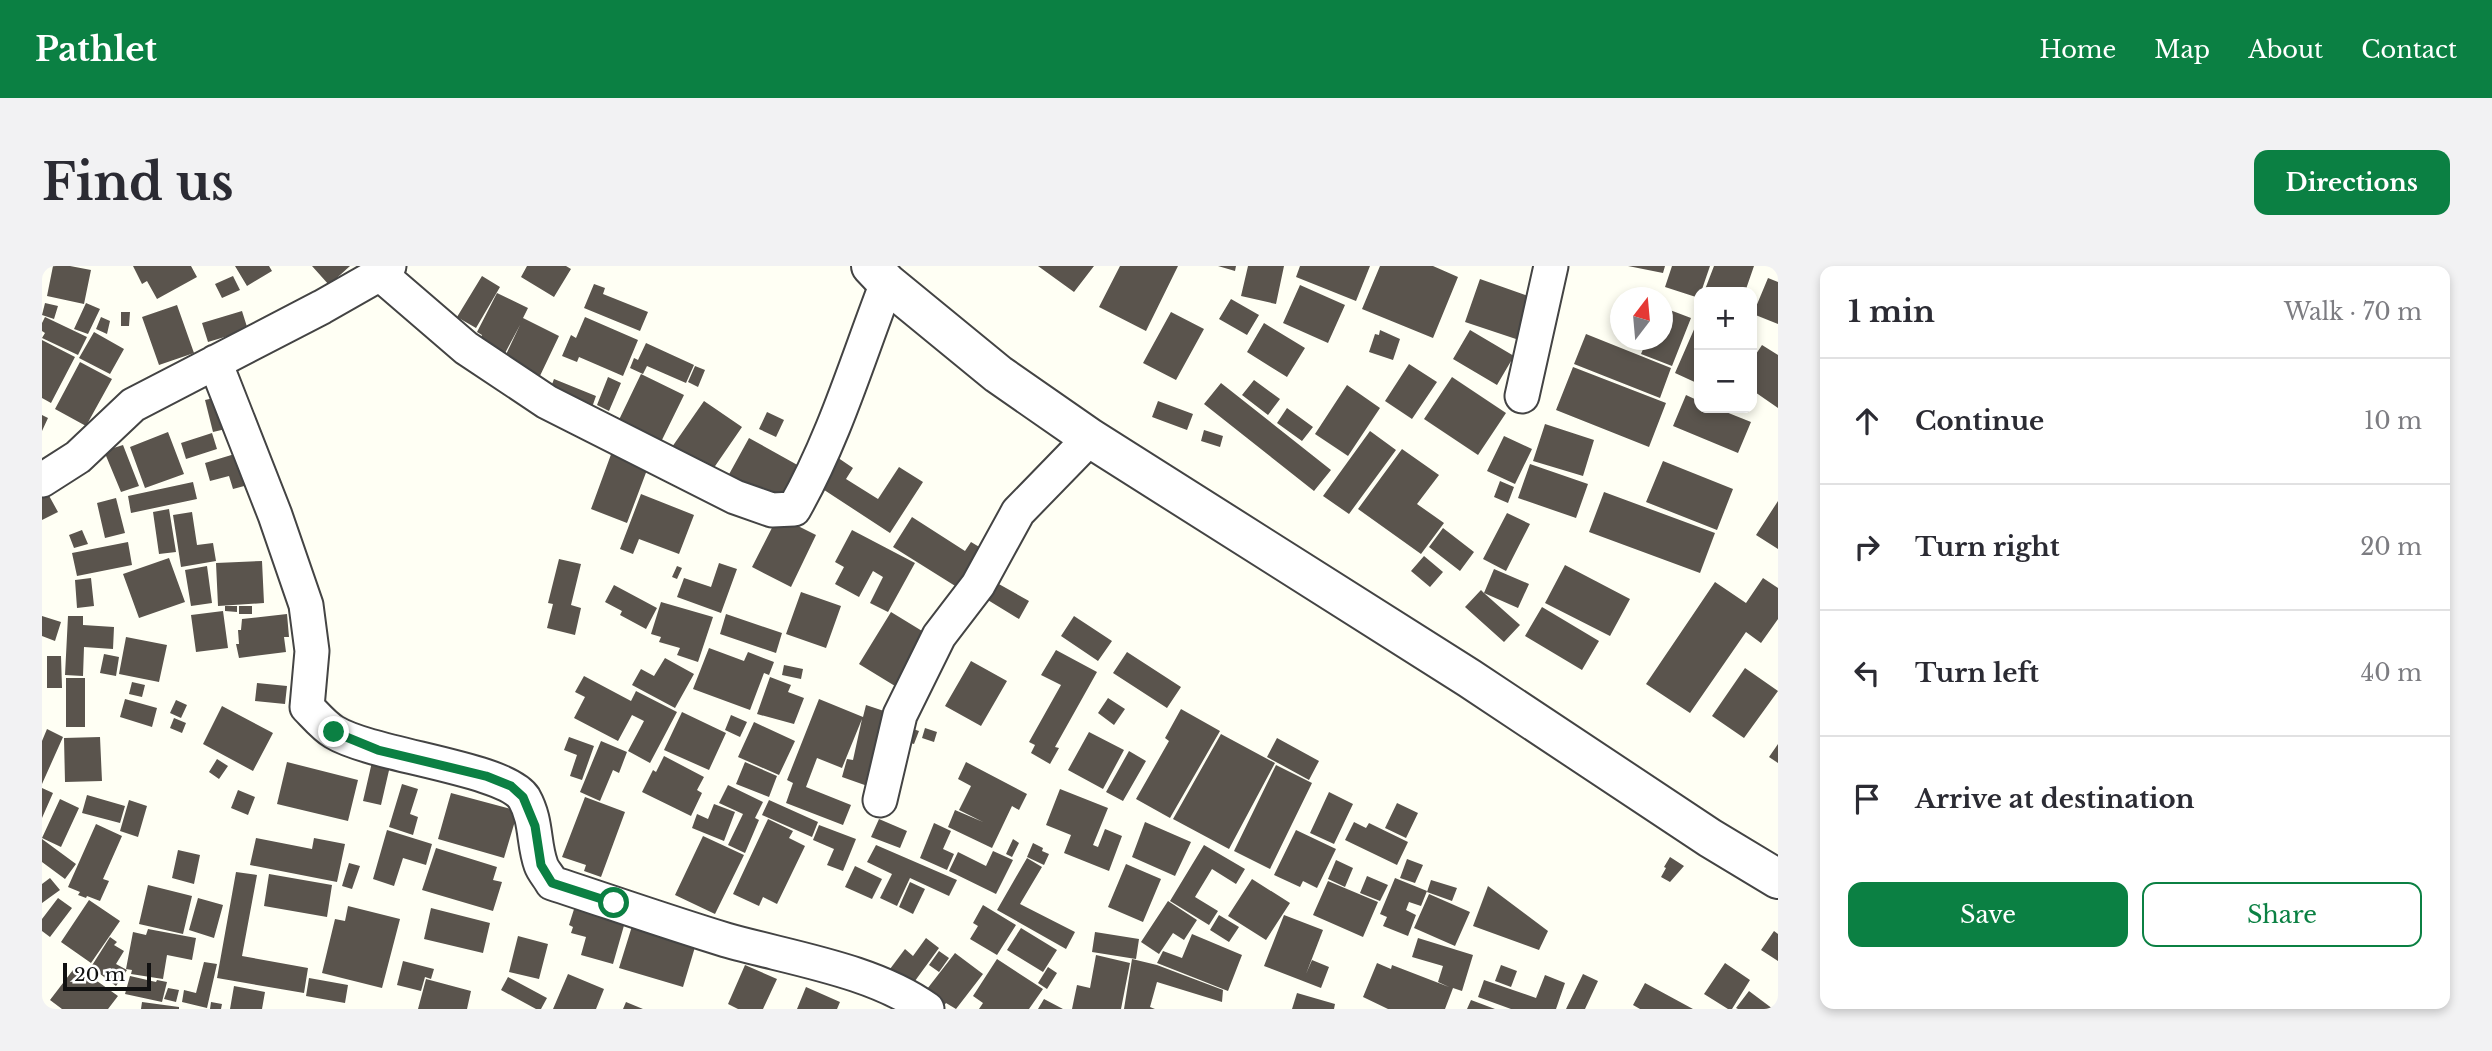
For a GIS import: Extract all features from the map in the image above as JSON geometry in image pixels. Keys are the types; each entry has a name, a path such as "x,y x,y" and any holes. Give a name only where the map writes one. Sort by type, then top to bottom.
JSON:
{"street":[{"path":"1522,396 1551,266"},
{"path":"42,480 78,457 133,405 322,307 385,270 466,348 547,402 736,497 772,510 787,511 793,509 800,499 827,441 879,274 998,374 1090,438 1469,678 1710,838 1778,879"},
{"path":"215,362 275,515 306,605 312,651 307,707 334,732 378,750 486,776 511,786 523,797 535,826 541,865 552,883 726,940 846,972 913,999 927,1009"},
{"path":"880,800 900,715 939,636 978,585 1018,512 1090,438"}],"building":[{"path":"53,266 91,270 84,304 47,296"},
{"path":"133,266 191,266 197,277 157,299 147,281 142,284"},
{"path":"235,266 269,266 272,271 247,286"},
{"path":"312,266 350,266 329,285"},
{"path":"527,266 566,266 571,269 554,297 521,277"},
{"path":"1038,266 1094,266 1074,292"},
{"path":"1120,266 1178,266 1146,331 1099,307"},
{"path":"1218,266 1236,266 1235,271"},
{"path":"1248,266 1284,266 1276,304 1241,296"},
{"path":"1300,266 1370,266 1356,301 1296,277"},
{"path":"1380,266 1433,266 1458,277 1433,338 1362,309"},
{"path":"1628,266 1665,266 1663,273"},
{"path":"1672,266 1710,266 1703,287 1694,287 1694,296 1673,290 1673,287 1665,287"},
{"path":"1714,266 1754,266 1747,287 1706,287"},
{"path":"233,276 240,290 222,298 215,284"},
{"path":"482,276 500,287 476,328 457,317"},
{"path":"1768,278 1778,282 1778,324 1757,316 1757,304"},
{"path":"1480,279 1534,298 1519,340 1465,322"},
{"path":"594,284 605,288 603,294 648,312 640,331 584,308"},
{"path":"1300,285 1345,305 1328,343 1283,323"},
{"path":"497,293 528,308 523,318 559,336 538,380 502,363 520,325 504,355 479,342 482,335 477,332"},
{"path":"1231,299 1259,315 1247,335 1219,319"},
{"path":"45,303 58,306 54,319 42,315"},
{"path":"86,303 100,309 88,334 74,329"},
{"path":"177,305 194,353 159,365 142,317"},
{"path":"242,311 248,330 208,342 202,323"},
{"path":"1673,311 1691,318 1672,366 1641,354 1643,350 1673,350"},
{"path":"121,312 130,312 129,326 121,326"},
{"path":"1171,312 1204,329 1176,380 1143,363"},
{"path":"45,317 87,337 78,355 42,338 45,333 42,331 42,323"},
{"path":"101,317 110,321 107,334 96,329"},
{"path":"585,317 638,340 623,376 579,357 577,362 562,356 571,335 576,338"},
{"path":"1264,323 1305,348 1287,377 1247,352"},
{"path":"1694,329 1694,382 1675,373"},
{"path":"1380,330 1400,339 1393,360 1369,352 1375,334 1379,335"},
{"path":"1470,330 1514,356 1497,385 1453,359"},
{"path":"94,332 124,349 110,374 79,358"},
{"path":"1586,334 1610,344 1610,350 1626,350 1671,368 1660,398 1574,364"},
{"path":"42,340 75,357 51,403 42,398"},
{"path":"646,343 694,365 686,383 647,366 643,374 630,368 634,358 638,360"},
{"path":"1762,345 1778,355 1778,408 1757,393 1757,352"},
{"path":"80,362 112,379 86,426 55,409"},
{"path":"1409,364 1437,382 1412,419 1385,401"},
{"path":"695,366 705,370 698,387 688,382"},
{"path":"1573,367 1666,403 1649,447 1556,410"},
{"path":"641,374 684,395 659,446 616,426"},
{"path":"608,377 621,383 609,411 597,405"},
{"path":"1452,377 1506,413 1478,455 1424,419"},
{"path":"554,379 596,396 590,413 548,395"},
{"path":"1254,380 1280,399 1268,415 1242,395"},
{"path":"1221,383 1331,470 1314,491 1204,404"},
{"path":"1347,385 1380,408 1348,456 1315,434"},
{"path":"1686,395 1694,399 1694,413 1728,413 1751,422 1738,453 1673,426"},
{"path":"223,396 230,428 213,432 205,400"},
{"path":"704,401 742,427 711,472 672,447"},
{"path":"1158,401 1193,414 1187,430 1152,417"},
{"path":"1287,408 1313,427 1302,441 1277,423"},
{"path":"767,412 784,420 776,437 759,429"},
{"path":"42,415 48,418 42,431"},
{"path":"1545,424 1594,440 1583,476 1533,461"},
{"path":"1204,430 1223,436 1220,447 1201,441"},
{"path":"1370,431 1396,450 1349,514 1323,496"},
{"path":"168,432 184,474 145,488 130,447"},
{"path":"212,433 217,449 186,459 181,443"},
{"path":"1504,436 1532,449 1515,484 1487,471"},
{"path":"749,438 810,472 788,504 727,478"},
{"path":"123,445 139,486 121,492 104,451"},
{"path":"613,449 650,462 627,523 591,509"},
{"path":"1402,449 1439,475 1417,504 1444,523 1421,554 1358,509"},
{"path":"238,453 248,485 233,489 229,476 210,481 205,463"},
{"path":"831,453 853,468 846,479 878,499 899,467 923,482 890,533 812,482"},
{"path":"1663,461 1733,489 1717,530 1646,502"},
{"path":"1530,464 1588,484 1576,518 1518,498"},
{"path":"1500,481 1514,487 1508,503 1494,497"},
{"path":"193,482 197,499 131,513 128,496"},
{"path":"47,492 58,512 42,520 42,495"},
{"path":"1604,492 1715,533 1700,573 1589,532"},
{"path":"641,494 694,515 679,554 639,539 633,554 620,549"},
{"path":"116,498 125,533 105,538 97,503"},
{"path":"1778,501 1778,549 1756,535"},
{"path":"169,509 176,552 159,554 153,512"},
{"path":"192,512 197,545 213,543 216,561 181,567 173,515"},
{"path":"1507,513 1530,524 1506,571 1483,559"},
{"path":"778,516 816,535 791,587 752,567"},
{"path":"912,517 965,551 971,542 991,554 968,594 893,547"},
{"path":"1443,528 1474,552 1460,571 1429,547"},
{"path":"82,530 88,544 74,548 69,535"},
{"path":"852,530 915,563 888,612 870,603 883,577 873,571 859,597 835,584 844,567 835,562"},
{"path":"128,542 132,565 77,576 72,553"},
{"path":"1424,556 1443,572 1430,587 1411,571"},
{"path":"169,558 185,602 139,618 123,574"},
{"path":"559,559 581,564 571,605 581,608 575,635 547,628 553,604 548,603"},
{"path":"262,561 264,603 218,606 216,563"},
{"path":"719,563 737,569 721,613 677,597 684,578 711,587"},
{"path":"1565,565 1630,599 1610,636 1545,603"},
{"path":"207,566 212,603 191,606 185,570"},
{"path":"677,566 682,568 677,579 672,577"},
{"path":"1494,569 1529,584 1518,608 1484,593"},
{"path":"91,578 94,606 77,608 75,580"},
{"path":"1763,578 1778,588 1778,619 1761,643 1746,632 1690,713 1646,684 1715,582 1746,603"},
{"path":"997,583 1029,601 1019,619 978,594"},
{"path":"614,585 657,608 646,629 620,615 622,611 605,602"},
{"path":"1481,590 1520,625 1504,642 1465,607"},
{"path":"801,592 841,606 826,648 786,634"},
{"path":"661,602 713,617 698,662 677,655 680,648 659,642 661,637 651,634"},
{"path":"225,606 237,606 237,612 225,611"},
{"path":"239,606 252,606 252,614 239,614"},
{"path":"1542,607 1599,641 1582,670 1525,636"},
{"path":"223,611 228,648 196,652 191,615"},
{"path":"891,612 927,634 895,686 859,664"},
{"path":"287,614 289,637 284,637 286,652 239,658 236,644 239,644 238,630 241,630 242,619"},
{"path":"726,614 782,633 776,653 720,634"},
{"path":"42,616 61,622 55,641 42,636"},
{"path":"68,616 83,616 83,625 114,627 113,649 84,647 83,676 65,675"},
{"path":"1074,616 1112,641 1098,661 1061,636"},
{"path":"126,637 167,645 159,682 119,674"},
{"path":"709,648 744,661 748,652 774,662 769,675 764,673 750,710 693,689"},
{"path":"1056,650 1097,672 1055,747 1059,748 1050,764 1031,753 1035,745 1029,742 1061,685 1041,675"},
{"path":"1127,652 1181,687 1167,708 1113,673"},
{"path":"104,654 119,657 116,676 100,673"},
{"path":"47,656 61,656 62,688 47,688"},
{"path":"665,658 694,674 675,708 632,685 641,669 654,676"},
{"path":"971,661 1007,681 981,726 945,706"},
{"path":"784,665 803,669 801,679 782,675"},
{"path":"1745,668 1778,691 1744,738 1712,716"},
{"path":"584,676 631,701 636,691 677,712 650,763 628,751 644,721 632,715 618,741 574,718 585,697 575,692"},
{"path":"770,677 791,685 788,692 804,698 794,724 757,714"},
{"path":"66,678 85,678 85,727 66,727"},
{"path":"132,682 145,685 142,697 129,694"},
{"path":"257,683 287,686 285,704 255,701"},
{"path":"1108,698 1125,709 1114,725 1098,713"},
{"path":"125,699 157,708 152,727 120,717"},
{"path":"819,699 863,717 866,705 884,711 876,789 842,777 847,759 853,760 862,719 842,768 817,758 806,787 851,805 843,825 786,803 793,783 787,780"},
{"path":"176,700 187,705 181,718 170,713"},
{"path":"222,706 273,733 253,771 203,744"},
{"path":"1181,709 1220,731 1170,818 1136,799 1169,741 1165,738"},
{"path":"682,712 726,733 709,770 664,750"},
{"path":"731,715 747,722 740,737 725,730"},
{"path":"174,718 186,723 182,733 170,728"},
{"path":"754,722 795,741 779,775 738,757"},
{"path":"901,725 919,731 914,744 897,739"},
{"path":"925,728 937,732 934,742 922,738"},
{"path":"47,729 63,737 42,784 42,741"},
{"path":"1089,732 1124,750 1103,789 1068,770"},
{"path":"1221,734 1275,763 1229,849 1173,819"},
{"path":"100,737 102,781 65,782 64,738"},
{"path":"569,737 594,746 582,780 570,776 577,755 564,750"},
{"path":"1277,738 1319,761 1309,780 1267,757"},
{"path":"601,741 627,752 619,773 613,770 600,801 580,792"},
{"path":"1778,744 1778,763 1769,757"},
{"path":"1129,751 1146,761 1123,801 1106,792"},
{"path":"664,756 704,777 697,790 702,793 691,816 642,792"},
{"path":"217,759 228,766 219,779 209,772"},
{"path":"287,762 358,780 348,821 277,804"},
{"path":"372,762 390,766 381,805 363,801"},
{"path":"745,762 777,776 769,797 736,784"},
{"path":"966,762 1027,794 1019,810 1012,806 992,848 948,827 955,810 983,822 959,810 971,786 958,779"},
{"path":"1276,765 1312,783 1270,869 1234,851"},
{"path":"402,784 418,789 410,814 418,817 413,835 389,827"},
{"path":"728,785 763,802 755,818 759,820 745,853 728,845 743,814 719,803"},
{"path":"42,788 53,793 42,818"},
{"path":"1060,789 1108,808 1093,845 1098,847 1105,829 1122,836 1109,871 1064,853 1071,835 1046,825"},
{"path":"238,790 255,797 248,815 231,808"},
{"path":"1329,792 1353,804 1334,844 1310,833"},
{"path":"451,793 518,811 504,858 438,839"},
{"path":"87,795 125,806 120,823 82,813"},
{"path":"585,797 625,812 601,877 584,871 586,865 562,857"},
{"path":"60,799 79,808 61,847 42,838"},
{"path":"129,800 147,806 138,837 120,831"},
{"path":"769,800 818,822 812,837 762,815"},
{"path":"1397,803 1418,813 1406,838 1385,828"},
{"path":"714,804 735,812 724,841 692,828 697,814 708,819"},
{"path":"768,819 793,831 789,838 805,846 777,904 763,897 759,906 733,894"},
{"path":"879,819 907,831 900,848 871,837"},
{"path":"1145,822 1191,842 1175,876 1132,857"},
{"path":"1354,822 1366,828 1369,823 1408,842 1397,865 1345,840"},
{"path":"934,823 951,831 943,849 954,854 947,870 920,858"},
{"path":"96,824 122,836 103,879 109,881 100,901 78,895 80,892 68,887"},
{"path":"819,825 856,839 843,871 827,865 834,849 813,840"},
{"path":"387,830 432,844 426,865 403,858 394,886 373,879"},
{"path":"1296,830 1336,849 1317,888 1303,881 1300,887 1274,875"},
{"path":"703,836 744,855 715,914 675,895"},
{"path":"256,838 312,849 314,838 345,844 337,882 250,865"},
{"path":"42,839 76,864 65,879 42,862"},
{"path":"1013,839 1019,843 1012,857 1006,854"},
{"path":"1033,843 1049,854 1044,865 1027,857"},
{"path":"876,845 957,880 949,896 910,878 897,906 880,898 892,874 867,862"},
{"path":"1204,845 1245,869 1236,884 1212,869 1195,897 1218,911 1209,925 1170,901"},
{"path":"436,848 497,867 493,880 502,882 493,911 422,890"},
{"path":"178,850 200,855 194,884 172,878"},
{"path":"993,851 1013,860 996,894 949,871 958,852 986,866"},
{"path":"1670,857 1684,866 1670,882 1661,877"},
{"path":"1027,858 1042,867 1020,904 1075,932 1066,949 997,910"},
{"path":"1407,859 1423,865 1415,883 1400,878"},
{"path":"1336,860 1353,868 1345,887 1328,879"},
{"path":"349,863 360,866 352,889 342,886"},
{"path":"1126,864 1161,879 1143,922 1108,907"},
{"path":"855,866 882,879 872,899 845,887"},
{"path":"236,872 257,875 242,956 308,968 304,993 217,978"},
{"path":"269,874 332,885 327,917 264,906"},
{"path":"1367,876 1388,885 1380,901 1360,893"},
{"path":"50,878 60,890 42,903 42,884"},
{"path":"1395,878 1427,891 1421,906 1409,902 1406,910 1416,915 1408,936 1383,926 1387,917 1380,914"},
{"path":"1252,879 1290,903 1266,940 1228,916"},
{"path":"1431,880 1457,888 1452,901 1427,892"},
{"path":"1328,881 1378,902 1363,937 1313,915"},
{"path":"910,882 925,889 913,914 899,907"},
{"path":"148,885 192,896 183,934 139,924"},
{"path":"1488,886 1548,931 1539,950 1473,926"},
{"path":"1429,894 1470,912 1455,946 1414,928"},
{"path":"58,898 72,908 50,937 42,931 42,919"},
{"path":"198,898 223,905 214,938 189,930"},
{"path":"89,900 120,921 91,963 61,942"},
{"path":"1168,901 1197,920 1184,940 1173,933 1159,954 1141,942"},
{"path":"983,905 1016,925 997,955 970,939 978,926 973,923"},
{"path":"348,906 400,919 382,988 322,973 335,919 345,921"},
{"path":"575,906 625,922 613,964 581,955 586,937 571,933 573,927 569,925"},
{"path":"431,908 490,923 483,953 424,939"},
{"path":"1219,915 1239,927 1229,942 1210,930"},
{"path":"1284,915 1323,930 1306,974 1312,960 1329,967 1321,988 1264,966"},
{"path":"633,923 698,937 683,987 619,968"},
{"path":"1021,928 1057,950 1043,972 1007,950"},
{"path":"148,929 196,938 192,960 167,955 163,979 131,974 132,970 126,969 133,932 146,935"},
{"path":"1774,931 1778,934 1778,961 1761,950"},
{"path":"1095,932 1139,939 1136,959 1092,952"},
{"path":"1192,934 1242,955 1228,991 1157,963 1163,951 1182,958"},
{"path":"518,936 548,944 539,979 509,972"},
{"path":"110,937 117,942 114,945 124,951 116,964 127,970 116,986 91,967"},
{"path":"926,938 939,948 912,985 890,969 905,949 913,956"},
{"path":"1418,938 1473,955 1462,991 1453,988 1445,1009 1388,1009 1363,997 1377,963 1391,969 1392,965 1449,987 1438,982 1443,966 1412,957"},
{"path":"939,951 949,958 939,972 929,965"},
{"path":"955,953 983,974 956,1009 946,1003 943,1007 924,993"},
{"path":"1096,955 1130,963 1121,1009 1072,1009 1077,985 1090,988"},
{"path":"997,959 1043,989 1029,1009 979,1009 983,1003 973,996"},
{"path":"1132,959 1157,965 1223,990 1222,1002 1157,982 1150,1007 1155,1009 1124,1009"},
{"path":"403,961 434,969 431,979 425,977 421,991 397,985"},
{"path":"204,962 217,964 207,1008 182,1002 184,990 196,993"},
{"path":"1725,963 1750,980 1732,1009 1704,994"},
{"path":"745,965 777,979 763,1009 738,1009 728,1004"},
{"path":"1501,965 1517,971 1511,987 1495,981"},
{"path":"76,966 118,996 108,1009 62,1009 50,1000"},
{"path":"1048,967 1057,973 1047,989 1038,983"},
{"path":"568,974 604,989 596,1009 553,1009"},
{"path":"1583,974 1598,981 1585,1009 1566,1009"},
{"path":"1545,975 1565,983 1556,1009 1511,1009 1478,997 1484,980 1536,998"},
{"path":"130,976 167,982 162,1002 125,994"},
{"path":"508,977 547,998 541,1009 536,1009 501,990"},
{"path":"309,978 348,985 345,1003 306,996"},
{"path":"426,979 471,991 467,1009 418,1009"},
{"path":"1645,983 1693,1009 1640,1009 1633,1005"},
{"path":"234,986 265,992 262,1009 230,1009"},
{"path":"806,987 840,1002 837,1009 797,1009"},
{"path":"168,988 179,990 176,1002 164,999"},
{"path":"1749,991 1773,1009 1736,1008"},
{"path":"1297,993 1335,1004 1334,1009 1292,1009"},
{"path":"1044,999 1063,1009 1038,1009"},
{"path":"1471,1000 1495,1009 1467,1009"},
{"path":"142,1002 179,1007 179,1009 141,1009"},
{"path":"211,1002 222,1004 221,1009 210,1009"},
{"path":"626,1002 643,1009 623,1009"}],"route":[{"path":"334,732 378,750 486,776 511,786 523,797 535,826 541,865 552,883 614,903"}]}
